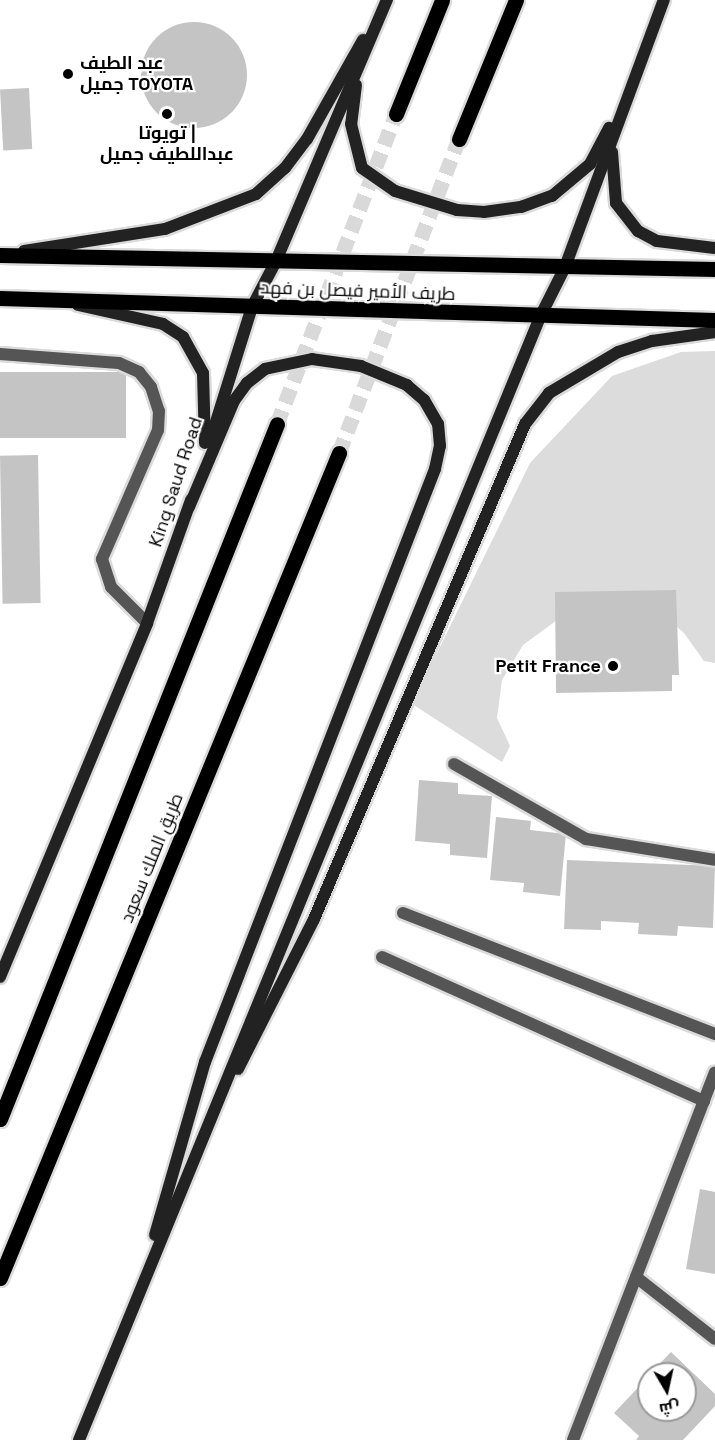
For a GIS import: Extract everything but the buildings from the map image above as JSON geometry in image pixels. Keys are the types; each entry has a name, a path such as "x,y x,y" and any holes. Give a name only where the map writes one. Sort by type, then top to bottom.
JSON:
{"main road":[{"name":"King Saud Road","path":"0,976 147,623 189,507 252,307 276,261 386,0"},
{"path":"0,255 165,229 256,194 285,168 307,139 386,0"},
{"path":"396,114 442,0"},
{"path":"459,139 516,0"},
{"path":"79,1440 540,317 565,267 664,0"},
{"path":"358,69 351,124 362,168 395,191 424,203 484,212 521,207 552,196 571,183 590,164 631,87"},
{"path":"613,135 610,167 616,203 638,231 657,241 715,248"},
{"name":"طريف الأمير فيصل بن فهد","path":"0,255 715,269"},
{"name":"طريف الأمير فيصل بن فهد","path":"0,297 540,317 715,320"},
{"path":"53,299 163,324 183,337 202,373 204,458"},
{"path":"198,1148 314,919 525,424 549,393 618,352 652,341 715,332"},
{"path":"138,1294 205,1062 435,469 438,424 424,400 407,385 360,366 312,359 265,369 247,383 234,401 189,507"},
{"path":"0,1119 277,424"},
{"name":"طريق الملك سعود","path":"0,1278 339,453"}],"street":[{"path":"0,354 119,363 139,372 151,387 159,411 158,430 102,559 111,587 147,623"},
{"path":"454,764 586,840 715,860"},
{"path":"403,913 715,1034"},
{"path":"382,957 704,1101"},
{"path":"573,1440 715,1072"},
{"path":"636,1277 715,1339"}],"shaded area":[{"path":"715,351 715,663 704,661 684,633 660,612 564,615 523,645 502,680 497,718 510,746 502,762 412,704 530,463 612,376 681,352"}],"tunnel":[{"path":"277,424 396,114"},
{"path":"339,453 459,139"}],"place":[{"name":"عبد الطيف جميل TOYOTA","path":"68,74"},
{"name":"تويوتا | عبداللطيف جميل","path":"167,114"},
{"name":"Petit France","path":"613,666"}]}
